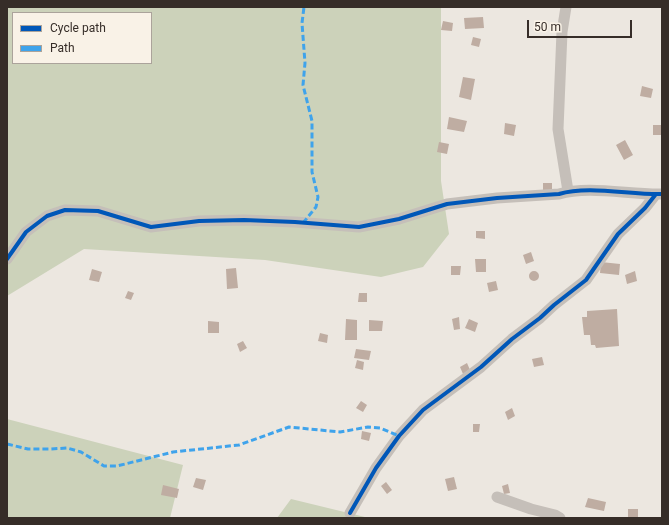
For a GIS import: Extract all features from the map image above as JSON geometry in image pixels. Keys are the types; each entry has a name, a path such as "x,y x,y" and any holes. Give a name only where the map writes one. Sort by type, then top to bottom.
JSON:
{"street":[{"path":"566,7 562,32 558,129 568,191"},
{"path":"7,259 26,232 47,216 65,210 98,211 151,227 199,221 244,220 359,227 399,219 447,204 497,198 559,194 568,191 606,191 659,194"},
{"path":"350,513 376,468 399,436 423,410 480,367 512,339 586,280 618,234 659,194"},
{"path":"497,497 531,510 555,515 560,518"}],"green space":[{"path":"7,7 441,7 441,181 449,234 423,267 381,277 265,260 84,249 7,296"},
{"path":"7,419 183,465 170,518 7,518"},
{"path":"291,499 369,518 277,518"}],"building":[{"path":"483,17 484,28 465,29 464,18"},
{"path":"443,21 453,23 452,31 441,30"},
{"path":"473,37 481,39 479,47 471,45"},
{"path":"463,77 475,79 471,100 459,97"},
{"path":"642,86 653,89 651,98 640,96"},
{"path":"449,117 467,121 464,132 447,129"},
{"path":"505,123 516,125 514,136 504,134"},
{"path":"653,125 662,125 662,135 653,135"},
{"path":"625,140 633,155 624,160 616,145"},
{"path":"439,142 449,144 447,154 437,152"},
{"path":"543,183 552,183 552,192 543,192"},
{"path":"476,231 485,231 485,239 476,238"},
{"path":"531,252 534,261 526,264 523,255"},
{"path":"475,259 486,259 486,272 476,272"},
{"path":"601,262 620,264 619,275 600,273"},
{"path":"451,266 461,266 460,275 451,275"},
{"path":"236,268 238,288 227,289 226,269"},
{"path":"92,269 102,272 99,282 89,280"},
{"path":"534,271 539,276 534,281 529,276"},
{"path":"635,271 637,281 627,284 625,275"},
{"path":"496,281 498,290 489,292 487,283"},
{"path":"128,291 134,293 131,300 125,298"},
{"path":"359,293 367,293 367,302 358,302"},
{"path":"617,309 619,346 596,348 595,345 591,345 590,335 584,335 582,317 587,317 587,311"},
{"path":"459,317 460,329 454,330 452,319"},
{"path":"346,319 357,320 357,340 345,340"},
{"path":"469,319 478,323 475,332 465,328"},
{"path":"369,320 383,321 382,331 369,331"},
{"path":"208,321 219,322 219,333 208,333"},
{"path":"320,333 328,335 327,343 318,341"},
{"path":"243,341 247,348 240,352 237,344"},
{"path":"356,349 371,351 369,360 354,358"},
{"path":"542,357 544,365 534,367 532,359"},
{"path":"357,360 364,362 363,370 355,368"},
{"path":"467,363 470,370 463,374 460,367"},
{"path":"361,401 367,405 363,412 356,408"},
{"path":"512,408 515,416 508,420 505,412"},
{"path":"473,424 480,424 479,432 473,432"},
{"path":"362,431 371,433 369,441 361,439"},
{"path":"454,477 457,489 448,491 445,479"},
{"path":"196,478 206,480 203,490 193,487"},
{"path":"386,482 392,490 387,494 381,486"},
{"path":"508,484 510,493 504,494 502,486"},
{"path":"163,485 179,489 177,498 161,495"},
{"path":"588,498 606,502 604,511 585,507"},
{"path":"628,509 638,509 638,518 628,518"}],"marked path":[{"path":"303,223 316,207 318,197 312,172 312,121 303,85 305,63 302,23 304,7"},
{"path":"7,444 28,449 67,448 81,452 104,466 117,466 173,452 239,445 289,427 340,432 368,427 380,428 399,436"}],"cycle path":[{"path":"7,259 26,232 47,216 65,210 98,211 151,227 199,221 244,220 359,227 399,219 447,204 497,198 559,194 583,190 662,194"},
{"path":"350,513 376,468 399,436 423,410 481,367 512,339 586,280 618,234 645,208 656,194"}]}
